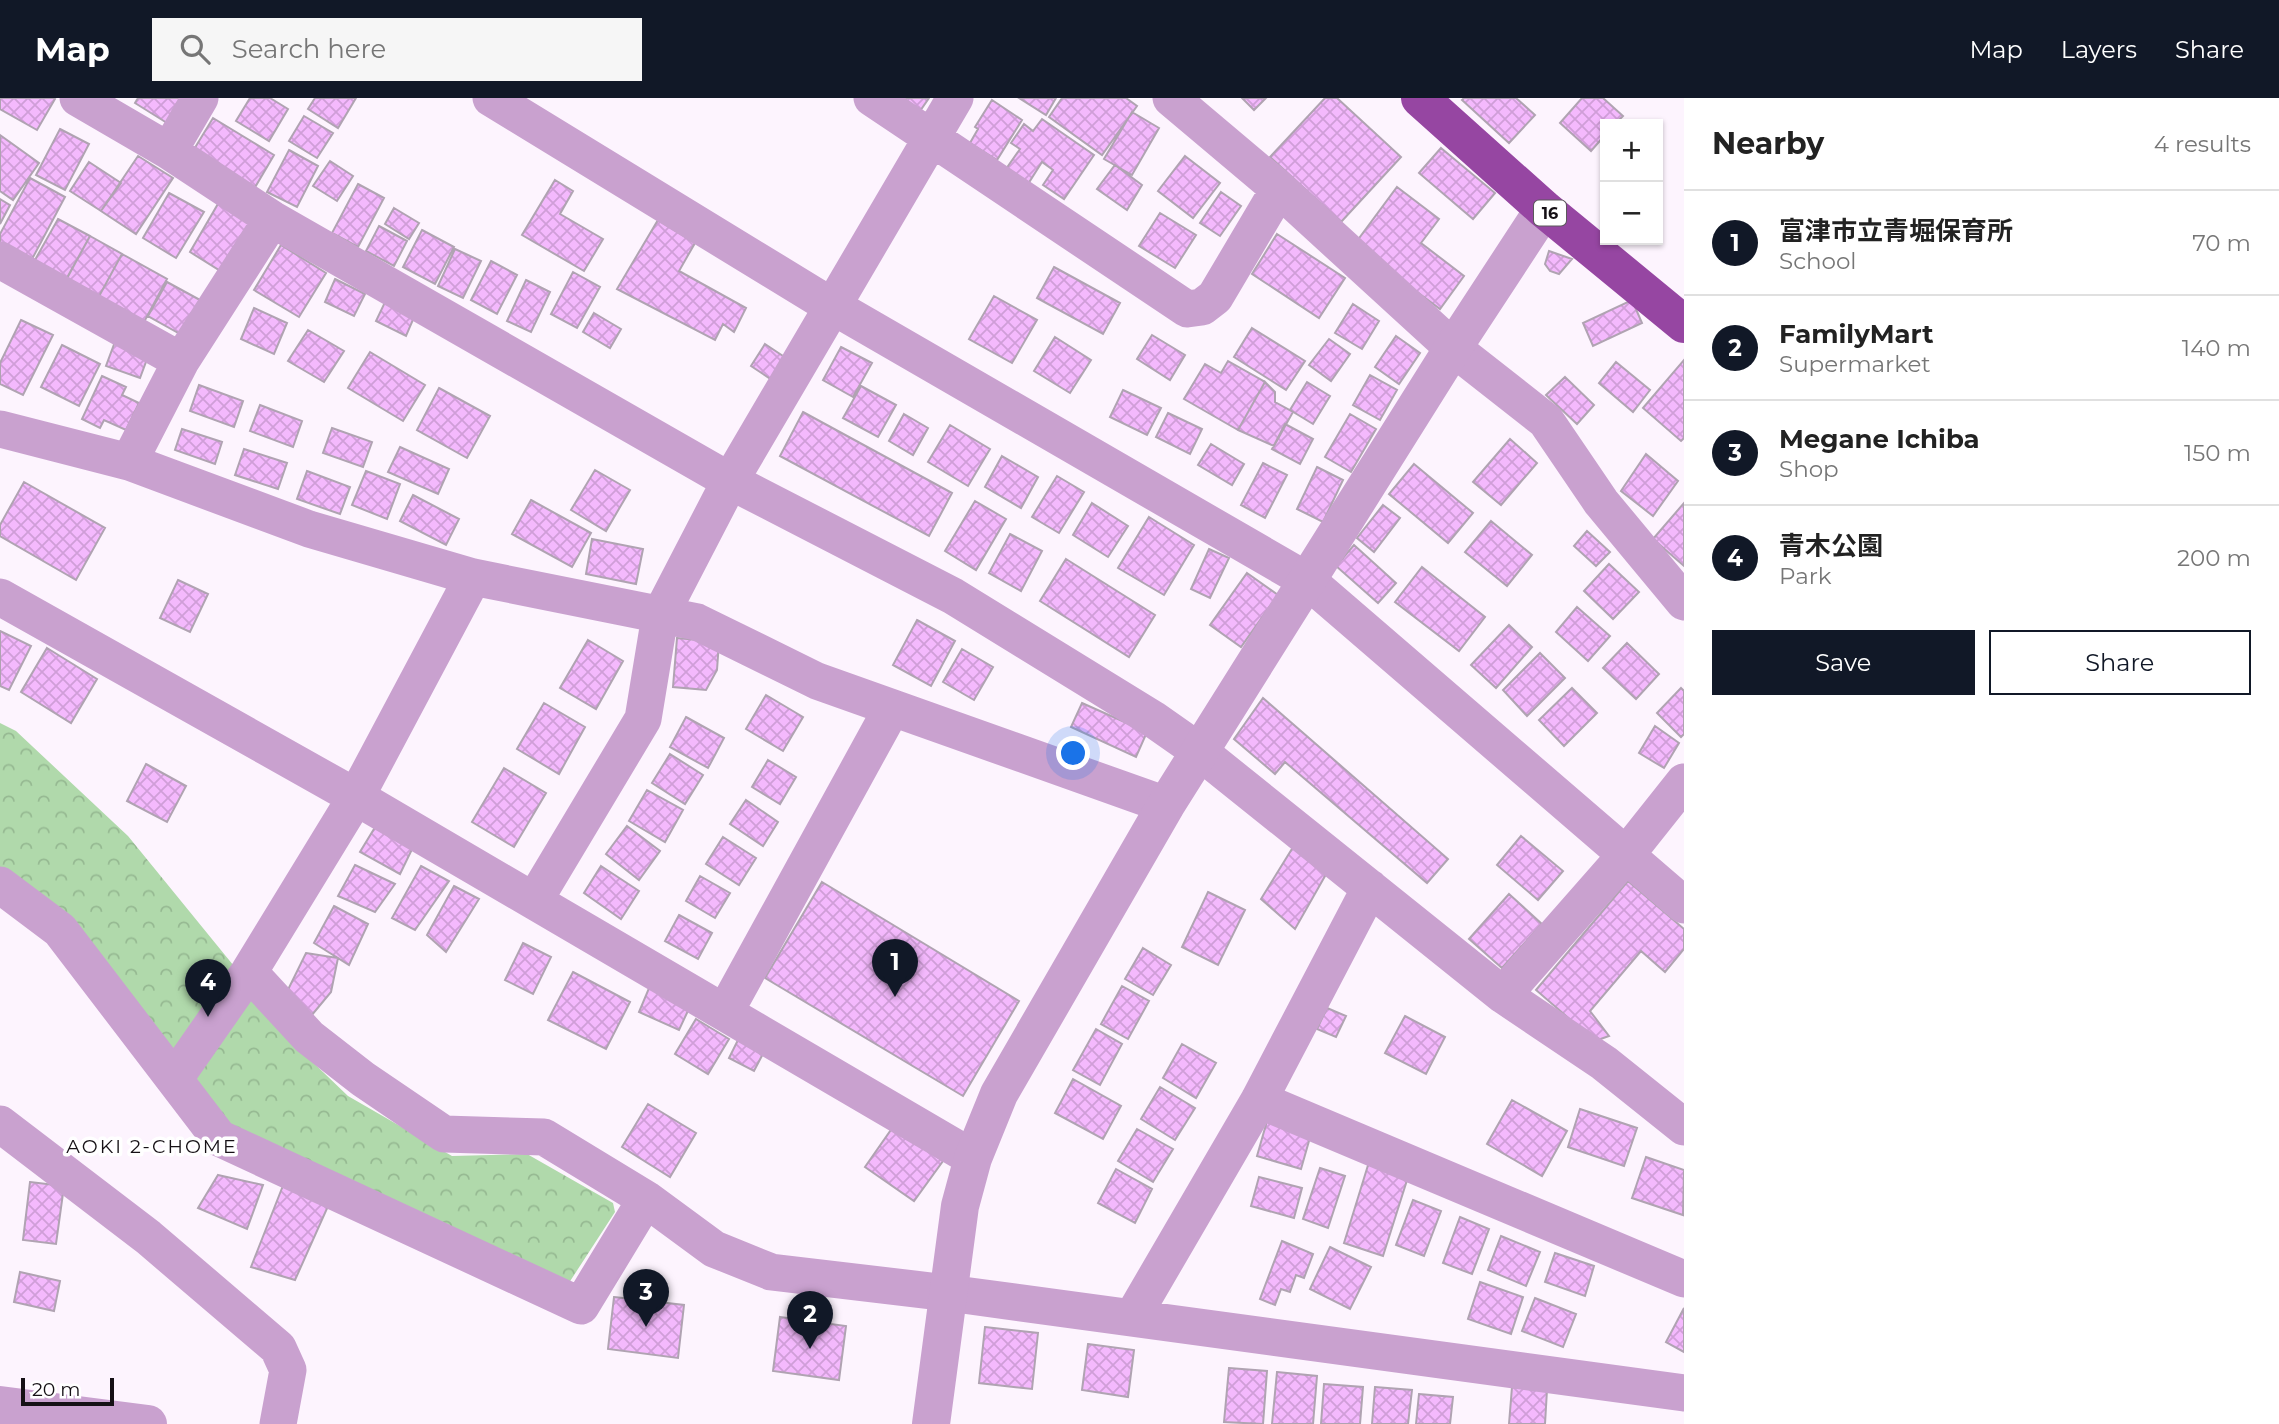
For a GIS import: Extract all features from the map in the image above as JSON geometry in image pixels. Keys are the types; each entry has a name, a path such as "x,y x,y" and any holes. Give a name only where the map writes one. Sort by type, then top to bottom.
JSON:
{"highway":[{"name":"16","path":"1422,99 1544,209 1684,324"}],"street":[{"path":"78,98 170,151 272,219 730,481 953,596 1153,719 1200,752 1503,995 1604,1063 1684,1127"},
{"path":"170,151 200,98"},
{"path":"491,98 833,306 1308,581 1684,905"},
{"path":"872,98 1187,309 1202,307 1215,296 1279,189"},
{"path":"534,901 643,719 660,617 730,481 955,98"},
{"path":"1171,98 1279,189 1453,348 1546,421 1601,502 1684,602"},
{"path":"931,1424 960,1206 973,1158 999,1094 1166,805 1453,348 1544,209"},
{"path":"128,463 181,361 272,219"},
{"path":"0,260 181,361"},
{"path":"0,429 128,463 309,529 473,577 660,617 697,622 817,681 1166,805"},
{"path":"175,1078 249,972 356,797 473,577"},
{"path":"0,597 356,797 973,1158"},
{"path":"725,1012 892,708"},
{"path":"1503,995 1626,855 1684,782"},
{"path":"0,885 60,930 219,1138 581,1306 646,1199"},
{"path":"1132,1318 1259,1100 1370,888"},
{"path":"249,972 309,1037 363,1079 444,1134 544,1137 646,1199 714,1249 771,1272 948,1293 1684,1393"},
{"path":"1259,1100 1684,1279"},
{"path":"0,1124 148,1237 278,1348 288,1370 278,1424"},
{"path":"0,1405 148,1424"}],"green space":[{"path":"0,723 16,731 128,836 298,1048 348,1096 452,1156 527,1154 613,1203 615,1212 565,1289 228,1130 0,875"}],"building":[{"path":"0,98 55,99 37,130 0,109"},
{"path":"138,98 183,98 167,123 135,103"},
{"path":"250,98 270,98 288,109 269,141 236,121"},
{"path":"315,98 356,98 338,128 308,109"},
{"path":"902,98 929,98 920,111"},
{"path":"1019,98 1056,98 1046,115"},
{"path":"1062,98 1126,98 1137,106 1102,155 1049,117"},
{"path":"1242,98 1266,98 1254,110"},
{"path":"1325,98 1337,98 1401,157 1341,222 1270,157"},
{"path":"1516,98 1535,115 1509,143 1462,100"},
{"path":"1582,98 1603,98 1623,116 1620,119 1600,119 1600,141 1591,151 1560,123"},
{"path":"992,100 1022,120 997,160 970,143 978,129 975,127"},
{"path":"1132,112 1159,128 1132,175 1104,159"},
{"path":"304,116 333,133 317,158 289,141"},
{"path":"213,118 274,155 254,189 193,151"},
{"path":"1042,119 1094,155 1064,199 1043,185 1053,170 1042,162 1028,184 1006,169 1020,149 1011,143 1024,124 1033,131"},
{"path":"60,129 89,144 65,190 36,175"},
{"path":"0,135 39,163 13,200 0,191"},
{"path":"1441,148 1495,193 1473,219 1419,173"},
{"path":"289,150 318,166 297,207 267,192"},
{"path":"138,156 173,178 136,234 101,211"},
{"path":"1185,156 1220,183 1193,218 1158,191"},
{"path":"330,161 353,176 337,201 313,186"},
{"path":"89,162 121,183 101,211 70,191"},
{"path":"1115,165 1142,185 1127,210 1097,189"},
{"path":"30,178 65,197 31,261 0,244 0,234"},
{"path":"555,180 573,191 560,214 603,239 584,271 522,235"},
{"path":"358,184 384,198 358,247 332,233"},
{"path":"1397,187 1439,219 1421,243 1464,276 1440,309 1354,245"},
{"path":"1221,192 1241,206 1220,236 1200,223"},
{"path":"169,193 204,212 176,258 143,238"},
{"path":"222,197 259,220 227,275 190,252"},
{"path":"0,199 10,205 0,224"},
{"path":"394,208 419,223 409,239 385,224"},
{"path":"1160,213 1196,235 1175,268 1139,246"},
{"path":"58,219 90,236 63,285 31,267"},
{"path":"658,220 695,243 679,271 746,308 734,332 723,324 715,340 617,289"},
{"path":"379,226 407,241 394,266 366,251"},
{"path":"422,230 454,247 435,284 403,267"},
{"path":"1277,234 1345,278 1319,318 1252,274"},
{"path":"90,236 122,254 97,300 65,282"},
{"path":"281,245 326,273 299,317 254,290"},
{"path":"455,249 481,261 463,298 438,286"},
{"path":"1549,251 1572,259 1559,274 1550,271 1545,264"},
{"path":"122,254 167,279 143,324 97,300"},
{"path":"491,261 517,275 497,314 471,300"},
{"path":"1054,267 1120,303 1103,334 1037,298"},
{"path":"573,272 600,287 577,328 551,314"},
{"path":"335,279 365,294 354,316 325,302"},
{"path":"526,280 550,292 531,332 507,321"},
{"path":"167,282 200,300 180,334 148,316"},
{"path":"994,296 1037,320 1012,363 969,339"},
{"path":"386,300 415,315 406,336 376,321"},
{"path":"1632,300 1642,323 1593,346 1583,323"},
{"path":"1353,304 1379,321 1362,349 1335,333"},
{"path":"254,308 287,323 274,354 241,339"},
{"path":"594,313 621,329 610,348 583,332"},
{"path":"21,320 53,335 23,395 0,384 0,363"},
{"path":"1252,328 1305,361 1286,390 1234,357"},
{"path":"308,330 344,351 324,382 288,361"},
{"path":"1152,335 1185,355 1170,380 1137,359"},
{"path":"1396,336 1420,353 1399,384 1375,367"},
{"path":"1055,337 1091,360 1070,393 1034,371"},
{"path":"116,339 150,351 140,378 106,366"},
{"path":"1329,339 1350,354 1331,381 1309,365"},
{"path":"765,344 786,358 772,380 751,366"},
{"path":"62,345 100,364 79,406 41,387"},
{"path":"841,347 872,363 853,397 823,380"},
{"path":"370,352 425,385 403,421 348,388"},
{"path":"1684,360 1684,438 1681,441 1643,408"},
{"path":"1228,361 1265,382 1238,430 1184,399 1205,364 1221,373"},
{"path":"1616,362 1650,390 1633,412 1599,383"},
{"path":"1370,375 1397,390 1380,420 1353,405"},
{"path":"102,376 126,387 122,395 139,403 126,430 104,420 100,428 82,419"},
{"path":"1565,377 1594,405 1577,424 1546,395"},
{"path":"1265,382 1275,392 1275,402 1293,412 1274,446 1238,430"},
{"path":"1307,382 1330,396 1313,424 1290,410"},
{"path":"199,385 243,401 234,427 190,411"},
{"path":"861,386 896,405 878,437 843,418"},
{"path":"439,388 490,416 467,458 417,430"},
{"path":"1123,390 1161,408 1147,435 1110,417"},
{"path":"260,405 302,421 293,447 250,431"},
{"path":"803,412 952,493 929,536 780,456"},
{"path":"1168,413 1202,429 1190,454 1156,437"},
{"path":"904,414 928,428 913,455 889,441"},
{"path":"1350,414 1376,429 1351,472 1325,457"},
{"path":"1285,424 1313,439 1300,464 1272,449"},
{"path":"950,425 990,449 968,486 928,462"},
{"path":"332,428 372,442 363,467 323,453"},
{"path":"182,429 222,442 215,464 175,450"},
{"path":"1510,439 1537,463 1501,505 1473,482"},
{"path":"1211,444 1244,464 1232,485 1198,465"},
{"path":"400,447 449,469 438,494 388,472"},
{"path":"244,449 287,463 278,489 235,475"},
{"path":"1646,454 1678,481 1653,516 1621,491"},
{"path":"1002,456 1038,477 1021,508 985,487"},
{"path":"1263,463 1287,475 1265,518 1241,505"},
{"path":"1414,464 1473,513 1448,543 1389,494"},
{"path":"1317,467 1343,480 1323,522 1297,509"},
{"path":"595,470 630,490 606,531 571,510"},
{"path":"307,471 350,487 340,514 297,499"},
{"path":"366,471 400,484 387,519 352,505"},
{"path":"1057,476 1084,492 1059,533 1032,517"},
{"path":"24,482 105,528 76,580 0,536 0,525"},
{"path":"413,495 459,519 446,545 400,521"},
{"path":"531,500 591,533 572,567 512,534"},
{"path":"975,501 1006,519 976,570 945,551"},
{"path":"1092,503 1128,526 1108,557 1073,535"},
{"path":"1684,503 1684,566 1653,539"},
{"path":"1383,505 1400,518 1374,552 1357,538"},
{"path":"1149,517 1194,545 1164,595 1118,568"},
{"path":"1491,521 1532,555 1507,586 1465,552"},
{"path":"1587,531 1610,552 1596,566 1574,546"},
{"path":"1010,534 1042,551 1021,591 989,573"},
{"path":"592,539 643,549 636,584 586,574"},
{"path":"1354,545 1396,583 1378,603 1336,566"},
{"path":"1209,549 1229,558 1210,598 1191,589"},
{"path":"1066,559 1155,615 1129,657 1040,601"},
{"path":"1609,564 1639,592 1613,619 1584,591"},
{"path":"1422,567 1485,617 1459,651 1395,602"},
{"path":"1247,573 1278,595 1241,647 1210,625"},
{"path":"178,580 208,594 190,632 160,618"},
{"path":"1577,607 1610,636 1588,661 1556,632"},
{"path":"917,620 955,641 931,686 893,665"},
{"path":"1509,625 1532,647 1496,688 1471,665"},
{"path":"0,631 31,646 9,690 0,686"},
{"path":"677,638 719,642 717,670 706,690 673,687"},
{"path":"588,640 623,661 596,709 560,688"},
{"path":"1627,643 1659,674 1636,699 1603,668"},
{"path":"47,648 97,679 71,723 21,692"},
{"path":"962,649 993,667 974,700 943,682"},
{"path":"1540,653 1565,678 1527,716 1503,690"},
{"path":"1572,688 1597,713 1564,746 1539,720"},
{"path":"1681,688 1684,691 1684,734 1681,737 1657,713"},
{"path":"766,695 803,717 783,751 746,729"},
{"path":"1263,698 1448,859 1427,883 1285,762 1275,774 1234,739"},
{"path":"544,703 585,727 559,774 517,749"},
{"path":"1082,703 1147,732 1136,757 1071,727"},
{"path":"686,717 724,738 708,768 670,747"},
{"path":"1655,726 1679,743 1664,768 1639,753"},
{"path":"670,754 703,775 685,804 652,783"},
{"path":"768,760 796,777 780,804 752,787"},
{"path":"146,764 186,786 167,822 127,801"},
{"path":"504,768 546,793 514,847 472,822"},
{"path":"647,790 683,810 665,842 629,821"},
{"path":"746,800 778,822 763,846 730,824"},
{"path":"377,824 416,841 400,874 360,852"},
{"path":"627,826 660,851 639,880 606,854"},
{"path":"1521,836 1563,871 1538,900 1497,865"},
{"path":"723,837 756,858 739,885 706,864"},
{"path":"1295,844 1329,869 1295,929 1261,899"},
{"path":"355,865 395,884 375,912 338,896"},
{"path":"421,866 449,881 415,930 392,918"},
{"path":"601,866 639,891 621,919 584,893"},
{"path":"700,876 730,893 715,918 686,901"},
{"path":"1628,881 1684,929 1684,949 1665,972 1641,951 1590,1011 1609,1036 1595,1041 1536,990"},
{"path":"822,882 1019,1001 963,1096 765,978"},
{"path":"454,886 479,899 446,952 427,935"},
{"path":"1208,892 1245,910 1218,965 1182,947"},
{"path":"1509,894 1542,924 1502,968 1469,939"},
{"path":"334,906 368,924 349,965 314,943"},
{"path":"679,915 712,933 698,959 665,941"},
{"path":"523,943 551,957 533,994 505,980"},
{"path":"1143,948 1171,965 1153,995 1125,979"},
{"path":"306,953 338,958 331,992 311,1016 280,1006"},
{"path":"573,972 630,1002 606,1049 548,1020"},
{"path":"652,981 693,1000 679,1030 639,1012"},
{"path":"1122,986 1149,1001 1128,1039 1101,1024"},
{"path":"1327,1008 1346,1016 1336,1037 1317,1029"},
{"path":"1405,1016 1445,1037 1426,1074 1385,1053"},
{"path":"696,1019 729,1039 708,1074 675,1054"},
{"path":"1096,1029 1122,1044 1100,1085 1073,1070"},
{"path":"742,1032 767,1046 754,1071 729,1058"},
{"path":"1182,1044 1216,1063 1196,1098 1163,1078"},
{"path":"1073,1079 1121,1106 1103,1139 1055,1113"},
{"path":"1160,1087 1195,1108 1175,1140 1141,1119"},
{"path":"1512,1100 1567,1131 1542,1176 1487,1144"},
{"path":"648,1104 696,1133 670,1177 622,1147"},
{"path":"1580,1109 1637,1128 1624,1166 1568,1147"},
{"path":"1267,1121 1311,1134 1301,1169 1257,1156"},
{"path":"893,1127 943,1161 914,1201 865,1167"},
{"path":"1137,1129 1173,1149 1153,1182 1118,1161"},
{"path":"1646,1157 1684,1170 1683,1215 1632,1198"},
{"path":"1369,1162 1409,1174 1383,1256 1344,1243"},
{"path":"1320,1168 1345,1176 1328,1228 1303,1219"},
{"path":"1116,1169 1152,1189 1135,1223 1098,1203"},
{"path":"218,1175 263,1185 247,1229 198,1208"},
{"path":"1259,1177 1302,1188 1294,1218 1251,1206"},
{"path":"30,1182 64,1186 56,1244 23,1240"},
{"path":"284,1183 329,1204 295,1280 251,1267"},
{"path":"1413,1200 1441,1211 1424,1256 1396,1245"},
{"path":"1460,1217 1489,1229 1472,1274 1443,1263"},
{"path":"1501,1236 1540,1252 1526,1286 1488,1270"},
{"path":"1282,1241 1313,1254 1304,1278 1296,1275 1290,1292 1281,1289 1275,1305 1260,1299"},
{"path":"1330,1247 1371,1267 1350,1309 1310,1289"},
{"path":"1555,1253 1594,1266 1585,1296 1545,1282"},
{"path":"20,1272 60,1281 54,1311 14,1302"},
{"path":"1480,1282 1523,1297 1511,1334 1468,1319"},
{"path":"614,1297 684,1305 678,1358 608,1349"},
{"path":"1535,1298 1576,1314 1563,1347 1522,1331"},
{"path":"1684,1308 1684,1352 1666,1342"},
{"path":"780,1317 846,1326 839,1380 773,1371"},
{"path":"985,1327 1038,1333 1032,1389 979,1383"},
{"path":"1088,1344 1134,1350 1128,1397 1082,1390"},
{"path":"1229,1368 1267,1371 1263,1424 1224,1422"},
{"path":"1277,1372 1317,1376 1313,1424 1272,1424"},
{"path":"1324,1384 1363,1387 1360,1424 1321,1424"},
{"path":"1375,1387 1412,1390 1408,1424 1372,1424"},
{"path":"1512,1387 1547,1390 1545,1424 1509,1424"},
{"path":"1419,1394 1453,1397 1450,1424 1416,1424"}],"place":[{"name":"富津市立青堀保育所","path":"895,997"},
{"name":"青木公園","path":"208,1017"},
{"name":"Megane Ichiba","path":"646,1327"},
{"name":"FamilyMart","path":"810,1349"}],"district":[{"name":"AOKI 2-CHOME","path":"152,1146"}]}
